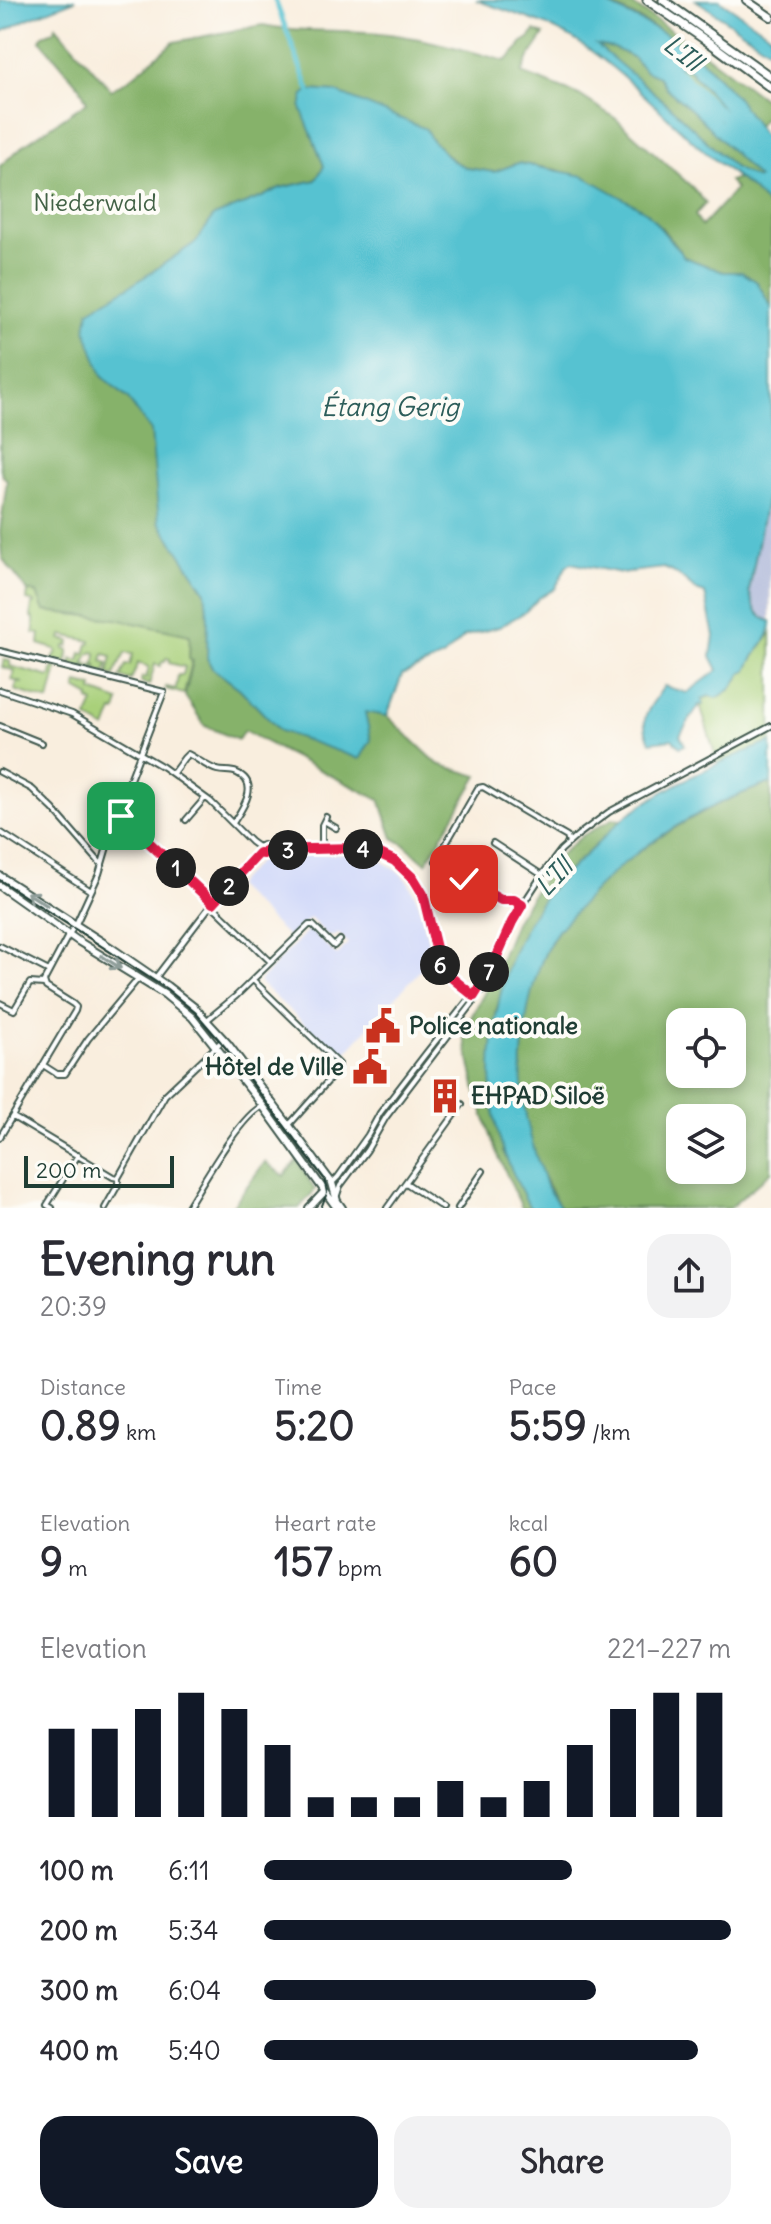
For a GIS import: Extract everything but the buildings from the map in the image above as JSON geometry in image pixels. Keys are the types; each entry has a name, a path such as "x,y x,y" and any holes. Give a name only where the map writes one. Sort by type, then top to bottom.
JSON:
{"highway":[{"path":"647,0 771,88"},
{"path":"663,0 771,77"}],"main road":[{"path":"746,0 771,17"},
{"path":"0,876 156,978 207,1020 324,1172 335,1205"},
{"path":"0,886 184,1009 330,1187"},
{"path":"309,1208 330,1187"}],"street":[{"path":"0,651 164,692 117,813 102,865 76,924 44,984"},
{"path":"0,690 72,714 173,773 205,797 264,854 266,850 355,848 376,852 395,861 408,872 423,894 441,969 474,996"},
{"path":"0,726 42,743"},
{"path":"330,1187 427,1052 468,1000 482,991 512,922 542,875 569,843 609,812 771,726"},
{"path":"173,773 188,754 215,769 240,774 248,785 249,796 233,823"},
{"path":"0,772 32,789 102,865"},
{"path":"522,905 514,900 501,900 436,861 480,786 567,837 569,843"},
{"path":"186,820 205,797"},
{"path":"117,813 271,962"},
{"path":"322,848 325,819 336,828"},
{"path":"0,832 91,891"},
{"path":"493,843 542,875"},
{"path":"156,978 258,850"},
{"path":"207,1020 309,925 313,925 334,946 340,940"},
{"path":"0,946 49,971"},
{"path":"43,1065 57,1074 65,1074 88,1039 138,979"},
{"path":"253,980 339,1062 339,1067 289,1125"},
{"path":"0,1003 13,1010 30,983 44,984 76,1007 0,1137"},
{"path":"330,1187 367,1150 392,1109 473,1003 474,996"},
{"path":"105,1208 118,1185 118,1178 165,1095 224,1039"},
{"path":"427,1052 432,1057"},
{"path":"387,1208 462,1104"},
{"path":"386,1105 392,1109"},
{"path":"187,1208 224,1151 254,1111 263,1106"},
{"path":"13,1117 118,1178"},
{"path":"52,1208 47,1205 78,1155"},
{"path":"324,1172 335,1175 343,1169"},
{"path":"458,1208 483,1171"},
{"path":"406,1183 443,1208"},
{"path":"330,1187 335,1205"}],"shaded area":[{"path":"769,482 770,621 762,618 755,609 749,591"},
{"path":"351,854 382,861 409,883 419,903 432,957 341,1058 259,982 309,929 337,956 348,943 338,933 328,936 310,918 289,938 235,886 258,862 275,855"}],"green space":[{"path":"600,0 626,0 771,104 771,111 756,127 721,79 703,61 646,23"},
{"name":"Niederwald","path":"263,25 396,35 506,61 535,31 544,35 522,73 579,95 615,118 706,203 695,215 702,226 736,189 729,181 739,178 771,211 771,307 757,282 741,272 723,272 684,257 662,228 558,170 518,163 494,172 467,168 452,160 431,139 336,92 310,90 301,107 324,166 316,180 280,188 214,216 196,242 140,280 102,376 128,399 152,431 159,522 205,591 207,658 212,668 240,689 280,731 364,711 387,716 438,764 478,776 426,863 393,838 380,800 244,730 238,740 205,726 185,696 193,661 189,659 190,635 116,619 44,611 37,593 28,591 2,558 0,532 7,480 2,475 0,465 0,166 25,144 87,102 80,87 40,40 43,35 54,31 56,26 111,90 174,42"},
{"path":"596,45 614,48 634,58 645,71 659,77 666,88 758,177 756,179 735,168 666,103"},
{"path":"673,64 689,69 730,121 721,120 673,71"},
{"path":"28,591 37,593 44,611 116,619 190,635 189,659 192,660 184,694 166,689 176,689 178,675 183,675 185,667 169,663 170,659 166,658 160,666 155,664 149,685 141,682 142,677 146,678 149,667 138,663 131,680 120,677 126,665 130,665 133,654 125,653 114,676 108,674 112,656 104,654 102,661 108,663 105,673 97,671 97,666 94,671 91,670 95,664 96,653 93,652 84,665 89,664 88,669 71,665 72,659 79,661 81,653 85,654 91,641 62,635 61,639 70,641 64,649 69,650 66,663 53,660 57,651 39,644 40,634 34,633 34,618 31,617 35,602 27,600"},
{"path":"771,633 771,742 718,764 700,705 702,699 710,696 717,698 731,689"},
{"path":"4,660 10,661 10,666 50,677 53,667 57,668 49,701 15,690 17,683 23,683 12,680 15,671 2,667"},
{"path":"78,683 119,701 106,729 87,718 94,703 76,689"},
{"path":"771,783 771,1172 730,1208 561,1208 536,1160 523,1105 522,1056 526,1015 541,962 557,932 607,877 638,852 706,811"},
{"path":"614,818 622,821 544,898 514,954 496,1012 503,1151 530,1208 522,1208 496,1151 477,1095 463,1032 493,977 516,920 539,884 560,855 582,836"},
{"path":"297,1160 315,1190 299,1208 231,1208 265,1162 284,1176"}],"water":[{"path":"0,0 75,0 0,33"},
{"path":"476,0 600,0 667,35 705,63 738,99 771,146 771,211 748,186 595,54 554,29","holes":["597,45 614,48 634,58 645,71 659,77 666,88 694,112 758,178 735,168 666,103","673,65 689,69 729,120 721,120 673,71"]},
{"path":"696,0 719,0 771,35 771,51"},
{"name":"Étang Gerig","path":"309,90 336,92 426,129 451,160 467,168 494,172 518,163 584,176 647,212 684,257 723,272 741,272 757,282 771,307 771,474 749,591 759,614 771,621 770,628 747,671 742,673 731,689 717,698 709,696 702,699 703,705 699,705 680,735 685,745 680,747 672,739 651,742 645,719 664,686 687,693 718,670 711,656 714,636 705,593 664,568 621,573 571,563 555,589 540,597 525,612 499,627 465,636 443,657 402,675 387,716 365,712 371,740 360,759 280,731 240,689 212,668 207,658 205,591 159,522 151,431 128,399 102,376 86,330 89,310 196,242 214,216 280,188 316,180 324,166 301,108 304,94"},
{"path":"771,742 771,783 716,805 639,851 595,890 562,926 545,953 528,1009 522,1048 522,1085 537,1159 547,1188 561,1208 530,1208 498,1133 491,1080 500,997 507,970 529,920 555,884 630,813 698,773"}],"waterway":[{"path":"275,0 309,90"},
{"name":"L'Ill","path":"666,62 736,129"}],"tram line":[{"path":"0,880 167,989 195,1012 324,1178 327,1193 321,1208"}],"place":[{"name":"Police nationale","path":"383,1026"},
{"name":"Hôtel de Ville","path":"370,1067"},
{"name":"EHPAD Siloë","path":"445,1096"}],"route":[{"path":"121,816 213,903 259,853 264,854 266,850 355,848 387,856 408,872 421,890 441,969 474,996 522,905 514,900 501,900 464,879"}]}
